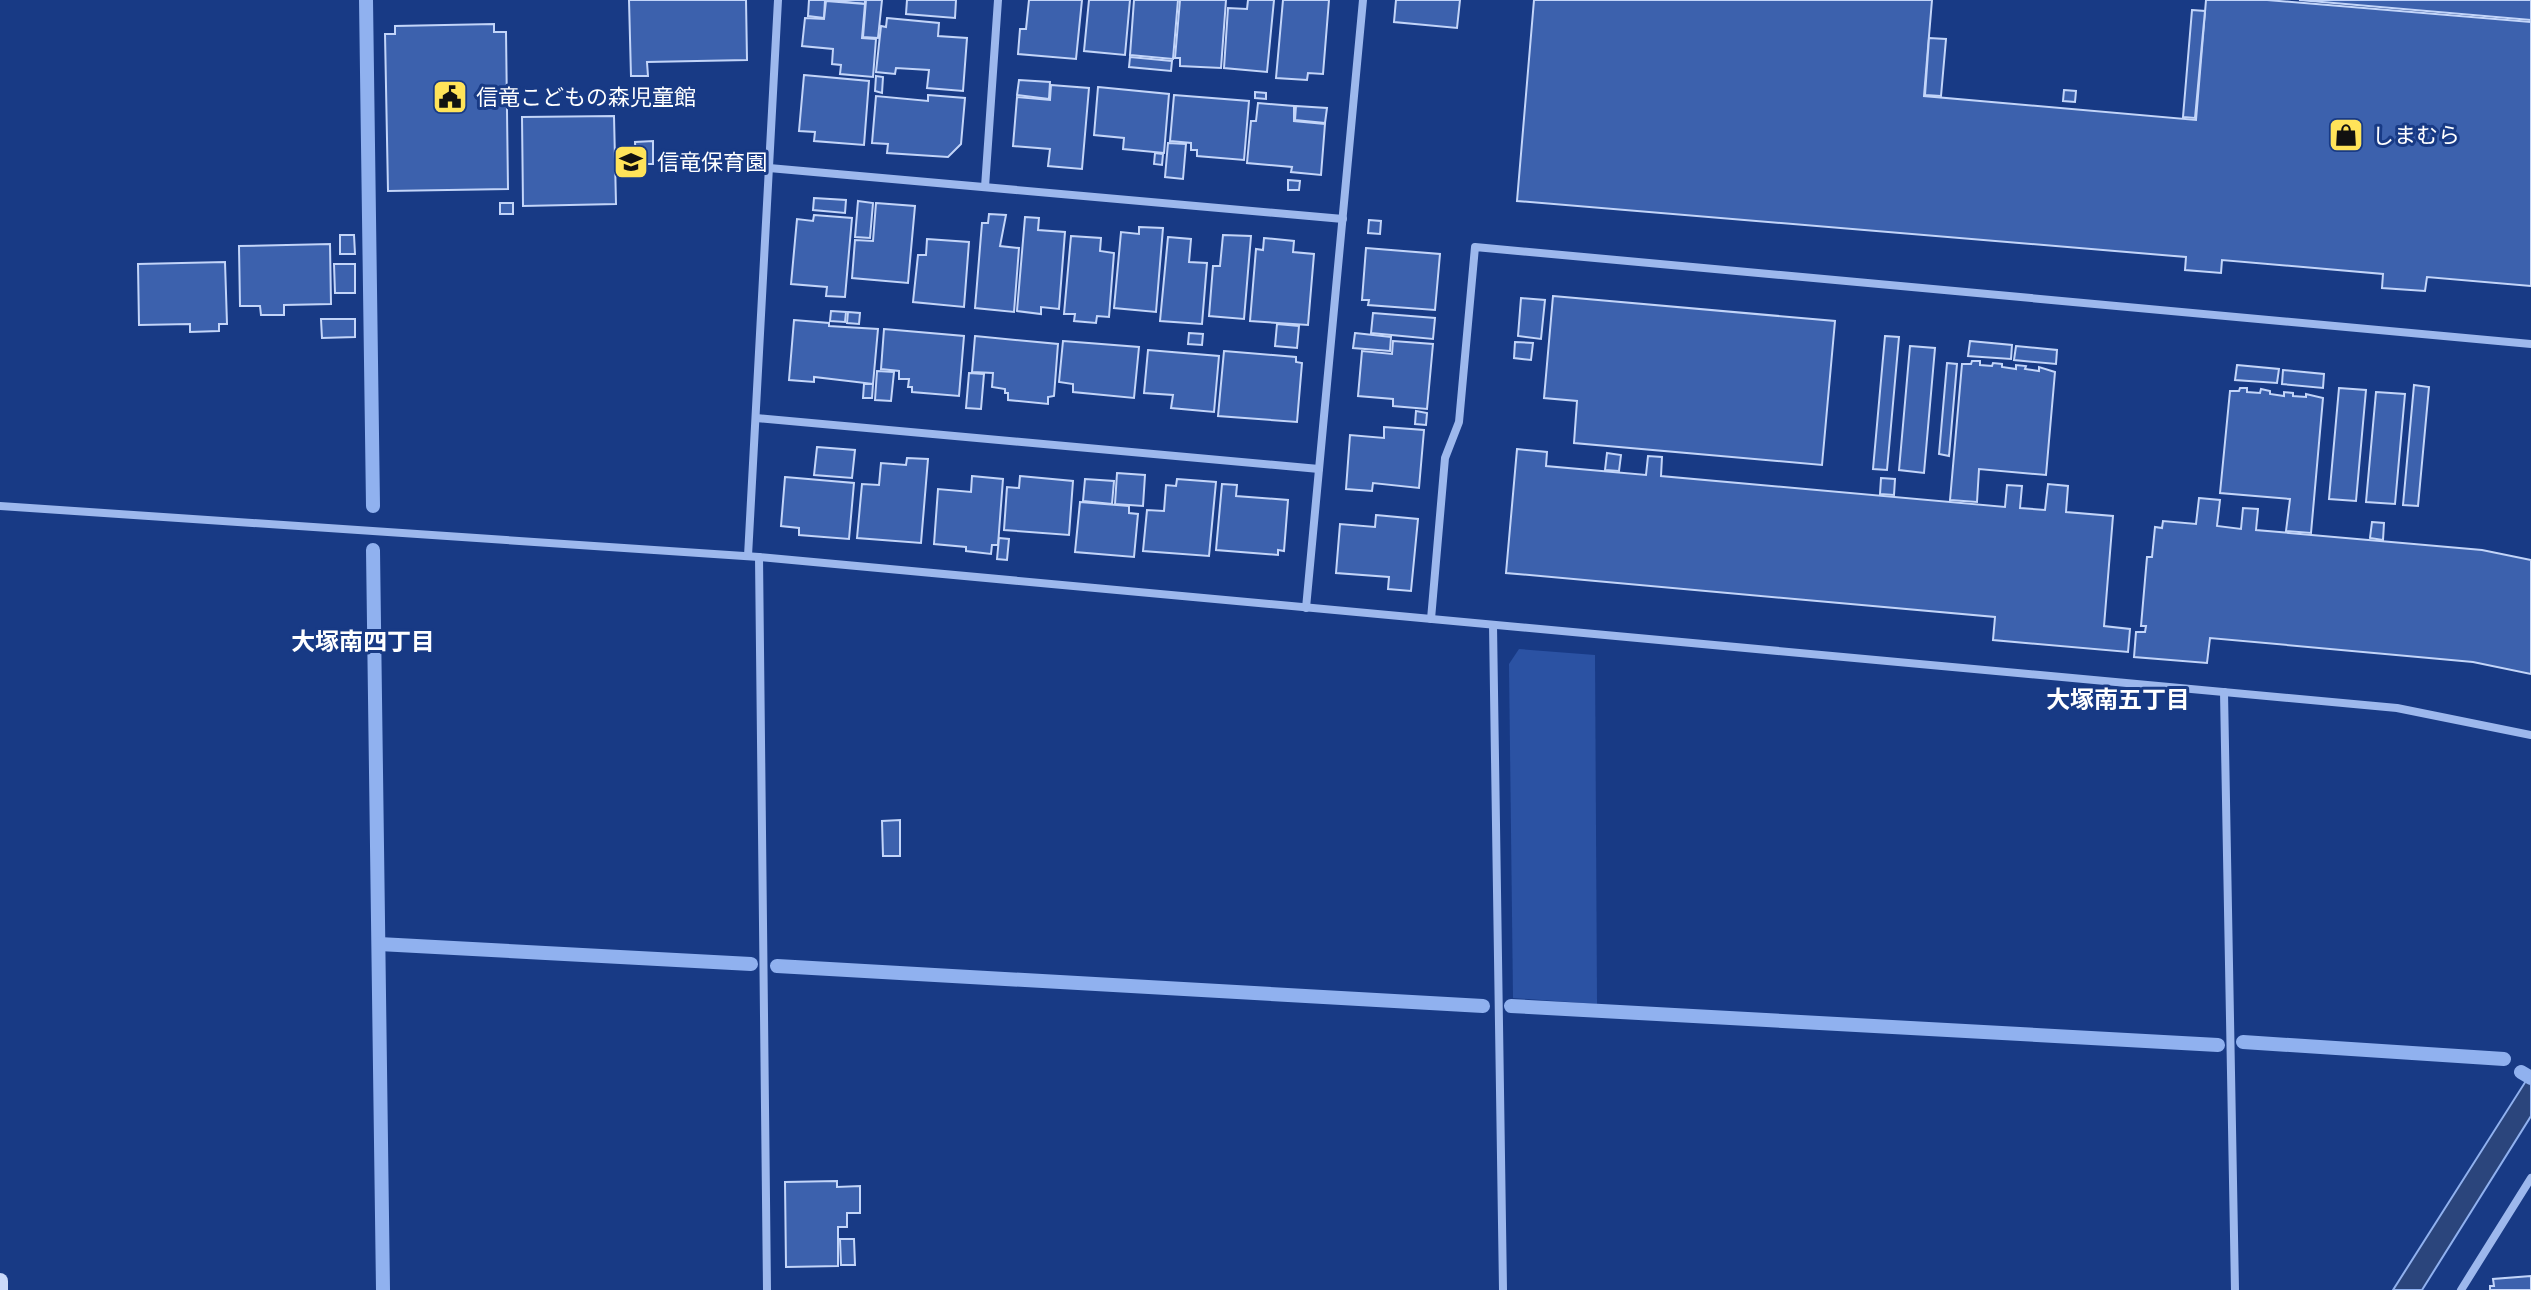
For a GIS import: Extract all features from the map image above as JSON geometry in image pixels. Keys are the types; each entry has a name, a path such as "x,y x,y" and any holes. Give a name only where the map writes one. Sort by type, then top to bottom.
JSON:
{"main road":[{"path":"0,1281 0,1290"}],"street":[{"path":"748,556 778,0"},
{"path":"985,187 998,0"},
{"path":"1306,608 1363,0"},
{"path":"769,168 1343,219"},
{"path":"1431,619 1445,458 1459,422 1475,247 2531,344"},
{"path":"756,418 1319,469"},
{"path":"0,506 748,556 2397,708 2531,735"},
{"path":"759,557 767,1290"},
{"path":"1493,625 1503,1290"},
{"path":"2224,692 2235,1290"},
{"path":"2461,1290 2531,1178"}],"shaded area":[{"path":"1519,649 1595,655 1597,1004 1513,998 1509,664"},
{"path":"2531,1073 2531,1116 2422,1290 2393,1290"}],"building":[{"path":"629,0 746,0 747,60 647,62 648,76 631,76"},
{"path":"809,0 825,0 824,18 808,16"},
{"path":"827,0 865,0 865,4"},
{"path":"866,0 882,0 878,38 863,37"},
{"path":"907,0 956,0 955,18 906,14"},
{"path":"1029,0 1082,0 1076,59 1018,54 1020,29 1026,29"},
{"path":"1089,0 1130,0 1125,55 1084,51"},
{"path":"1134,0 1178,0 1173,59 1130,55"},
{"path":"1180,0 1226,0 1221,68 1180,66 1180,58 1175,58"},
{"path":"1248,0 1274,0 1267,72 1224,68 1228,8 1247,9"},
{"path":"1283,0 1329,0 1323,74 1308,73 1307,80 1276,78"},
{"path":"1396,0 1460,0 1457,28 1394,22"},
{"path":"1534,0 1932,0 1924,96 2196,120 2206,0 2267,0 2531,22 2531,286 2427,277 2425,291 2382,288 2383,274 2222,260 2221,273 2185,270 2186,257 1517,201"},
{"path":"2299,0 2531,0 2531,20"},
{"path":"826,1 865,4 862,38 876,39 873,77 840,74 841,65 832,64 833,49 802,46 805,18 824,19"},
{"path":"2192,10 2205,11 2195,118 2183,117"},
{"path":"887,18 939,23 938,36 967,38 963,91 927,88 929,70 896,68 895,74 876,72 881,26 886,27"},
{"path":"494,24 494,32 506,32 508,189 388,191 385,34 395,34 395,26"},
{"path":"1929,38 1946,39 1941,96 1925,95"},
{"path":"1130,57 1172,61 1171,71 1129,67"},
{"path":"804,75 869,81 864,145 814,141 815,132 799,131"},
{"path":"876,76 883,77 882,93 875,91"},
{"path":"1019,80 1050,82 1049,99 1017,95"},
{"path":"1051,85 1089,88 1082,169 1048,166 1050,149 1013,146 1017,97 1050,100"},
{"path":"1098,87 1169,94 1164,153 1123,149 1124,138 1094,135"},
{"path":"2064,90 2076,91 2075,102 2063,101"},
{"path":"1255,92 1266,93 1266,99 1255,98"},
{"path":"928,95 965,98 961,144 948,157 887,153 888,144 872,143 876,96 928,101"},
{"path":"1174,95 1249,101 1244,160 1197,156 1197,150 1191,150 1191,143 1170,141"},
{"path":"1258,103 1294,106 1294,121 1325,124 1321,175 1291,172 1292,167 1247,163 1251,121 1256,121"},
{"path":"1296,106 1327,108 1325,123 1295,120"},
{"path":"614,116 616,204 523,206 522,117"},
{"path":"653,141 653,164 636,164 635,142"},
{"path":"1168,143 1186,144 1183,179 1165,177"},
{"path":"1155,153 1163,154 1162,165 1154,164"},
{"path":"1288,180 1300,181 1299,190 1288,190"},
{"path":"814,198 846,200 845,213 813,210"},
{"path":"858,201 873,203 870,238 855,237"},
{"path":"500,203 513,203 513,214 500,214"},
{"path":"876,203 915,206 908,283 852,278 855,240 873,241"},
{"path":"989,214 1006,215 1000,246 1019,248 1014,312 975,308 982,223 988,223"},
{"path":"814,215 852,218 845,297 826,296 827,287 791,284 797,219 813,221"},
{"path":"1025,217 1039,218 1038,230 1065,232 1059,309 1041,307 1041,314 1017,311"},
{"path":"1369,220 1381,221 1380,234 1368,233"},
{"path":"1139,227 1163,228 1156,312 1114,308 1121,232 1139,234"},
{"path":"340,235 354,235 355,254 340,254"},
{"path":"1223,235 1251,236 1244,319 1209,316 1213,266 1220,266"},
{"path":"1071,236 1101,238 1100,251 1114,253 1109,317 1097,316 1096,323 1074,321 1075,314 1064,314"},
{"path":"1168,237 1191,239 1189,262 1207,263 1202,324 1160,321"},
{"path":"1264,238 1294,241 1293,252 1314,254 1308,325 1250,321 1256,249 1263,250"},
{"path":"927,239 969,242 964,307 913,302 918,255 926,255"},
{"path":"330,244 331,304 284,305 284,315 261,315 260,306 240,306 239,246"},
{"path":"1366,248 1440,254 1435,310 1368,305 1369,300 1362,300"},
{"path":"225,262 227,324 219,324 219,331 190,332 190,324 139,325 138,264"},
{"path":"334,264 355,264 355,293 335,293"},
{"path":"1553,296 1835,321 1822,465 1574,443 1577,401 1544,398"},
{"path":"1521,298 1545,300 1541,339 1518,336"},
{"path":"831,311 846,312 845,322 830,321"},
{"path":"848,312 860,313 859,324 847,323"},
{"path":"1373,313 1435,318 1433,339 1371,333"},
{"path":"321,319 355,319 355,337 322,338"},
{"path":"794,320 878,329 873,384 814,377 814,382 789,380"},
{"path":"1277,324 1299,326 1297,348 1275,346"},
{"path":"884,329 964,336 959,396 912,392 912,387 908,387 909,379 899,379 899,371 881,369"},
{"path":"1189,333 1203,334 1202,345 1188,344"},
{"path":"1355,333 1391,337 1390,351 1353,348"},
{"path":"975,336 1058,344 1054,396 1048,397 1048,404 1008,400 1005,389 992,387 993,373 972,372"},
{"path":"1885,336 1899,337 1887,470 1873,469"},
{"path":"1063,341 1139,347 1134,398 1073,392 1073,384 1059,382"},
{"path":"1393,341 1433,344 1427,409 1393,406 1393,399 1358,396 1362,351 1392,354"},
{"path":"1970,341 2012,345 2011,359 1968,356"},
{"path":"1515,342 1533,343 1531,360 1514,358"},
{"path":"1910,346 1935,348 1924,473 1899,470"},
{"path":"2016,346 2057,350 2056,364 2014,360"},
{"path":"1148,350 1219,356 1214,412 1171,408 1173,395 1144,393"},
{"path":"1224,351 1296,357 1296,362 1302,363 1297,422 1218,416"},
{"path":"1972,361 1980,361 1980,365 2002,364 2002,367 2016,369 2016,365 2026,366 2025,369 2039,371 2039,367 2055,372 2046,475 1979,469 1977,502 1950,500 1962,364 1971,364"},
{"path":"1947,363 1957,364 1949,456 1939,454"},
{"path":"2237,365 2279,369 2277,383 2235,380"},
{"path":"2283,370 2324,374 2323,388 2282,384"},
{"path":"877,371 894,372 891,401 875,400"},
{"path":"969,373 984,374 981,409 966,408"},
{"path":"864,384 873,384 872,398 863,398"},
{"path":"2414,385 2429,387 2418,506 2403,505"},
{"path":"2240,388 2247,388 2247,392 2260,393 2261,389 2270,391 2270,394 2284,396 2284,392 2293,393 2293,396 2306,397 2306,394 2323,398 2311,533 2286,531 2290,499 2220,493 2230,391 2239,391"},
{"path":"2339,388 2366,390 2356,501 2329,499"},
{"path":"2376,392 2405,394 2395,504 2366,502"},
{"path":"1416,411 1427,413 1426,425 1415,424"},
{"path":"1384,427 1424,430 1419,488 1373,483 1372,491 1346,489 1350,435 1384,438"},
{"path":"817,447 855,450 852,478 814,475"},
{"path":"1517,449 1547,452 1546,466 1646,475 1648,456 1662,457 1661,476 2005,507 2007,485 2022,486 2020,508 2045,510 2048,484 2068,486 2066,512 2113,516 2104,626 2130,629 2128,652 1993,640 1995,617 1506,573"},
{"path":"1607,453 1621,455 1619,471 1605,470"},
{"path":"907,458 928,459 921,543 857,538 862,484 879,485 881,463 906,465"},
{"path":"1117,473 1145,475 1143,506 1115,504"},
{"path":"972,476 1003,479 998,545 992,545 991,554 966,551 966,547 934,544 938,489 971,492"},
{"path":"1020,476 1073,481 1069,535 1004,530 1007,487 1019,488"},
{"path":"785,477 854,483 849,539 799,535 799,528 781,526"},
{"path":"1881,478 1895,479 1894,495 1880,494"},
{"path":"1085,479 1114,481 1112,504 1083,501"},
{"path":"1177,479 1216,482 1209,556 1143,551 1147,510 1164,511 1166,485 1176,486"},
{"path":"1222,484 1237,485 1236,496 1288,500 1284,551 1278,550 1278,555 1216,550"},
{"path":"2199,498 2220,500 2217,526 2241,529 2243,508 2258,509 2256,530 2482,550 2531,560 2531,674 2473,662 2210,638 2207,663 2134,657 2136,632 2145,632 2146,626 2141,626 2147,557 2152,557 2155,527 2162,528 2163,521 2196,524"},
{"path":"1080,502 1129,506 1129,513 1138,514 1134,557 1075,552"},
{"path":"1376,515 1418,519 1411,591 1388,589 1389,577 1336,573 1340,524 1375,527"},
{"path":"2372,522 2384,523 2383,540 2370,538"},
{"path":"999,538 1009,539 1007,560 997,559"},
{"path":"900,820 900,856 883,856 882,821"},
{"path":"837,1181 837,1187 860,1186 860,1213 847,1213 847,1227 838,1227 838,1266 786,1267 785,1182"},
{"path":"840,1239 854,1239 855,1265 841,1265"},
{"path":"2531,1276 2531,1290 2490,1290 2490,1286 2494,1286 2493,1279"}],"waterway":[{"path":"366,0 373,506"},
{"path":"373,550 383,1290"},
{"path":"379,944 751,964"},
{"path":"777,966 1483,1006"},
{"path":"1511,1006 2218,1045"},
{"path":"2243,1042 2504,1059"},
{"path":"2521,1072 2531,1078"}],"place":[{"name":"信竜こどもの森児童館","path":"450,97"},
{"name":"しまむら","path":"2346,135"},
{"name":"信竜保育園","path":"631,162"}],"district":[{"name":"大塚南四丁目","path":"363,641"},
{"name":"大塚南五丁目","path":"2118,699"}]}
